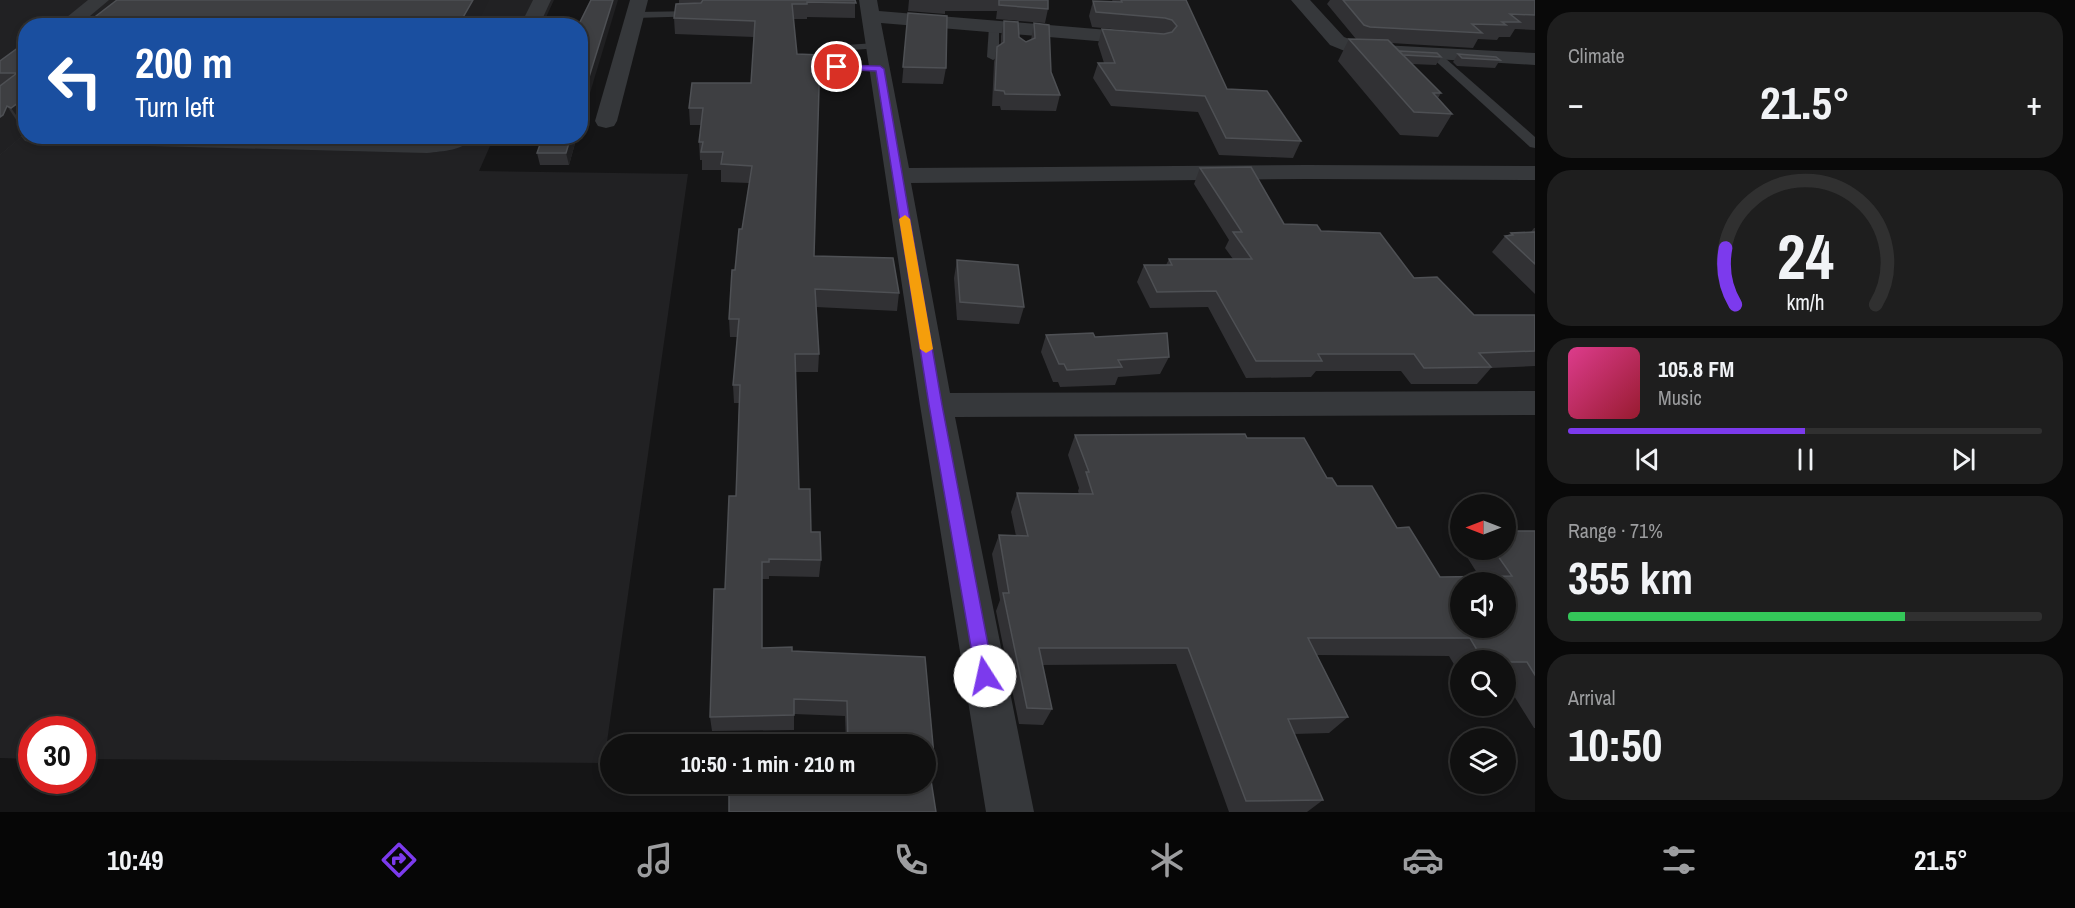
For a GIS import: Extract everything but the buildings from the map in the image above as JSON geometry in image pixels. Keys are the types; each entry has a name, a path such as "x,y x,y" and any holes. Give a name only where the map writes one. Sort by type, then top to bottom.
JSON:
{"street":[{"path":"76,18 100,0"},
{"path":"534,18 542,0"},
{"path":"1300,0 1337,40 1359,50 1535,59"},
{"path":"606,121 637,8"},
{"path":"1010,812 936,405 874,33 994,26 1023,35 1159,41"},
{"path":"348,144 427,146 442,144"},
{"path":"898,176 1294,172 1535,174"},
{"path":"936,405 1535,403"}],"lane":[{"path":"637,8 699,14"},
{"path":"993,57 994,26"},
{"path":"1433,53 1535,144"}],"shaded area":[{"path":"0,0 554,0 546,18 18,18 18,144 491,144 479,171 688,174 608,734 600,734 600,763 96,759 96,716 18,716 18,759 0,758"}],"slow traffic":[{"path":"905,219 926,349"}],"route":[{"path":"837,67 880,69 936,405 985,676"}]}
